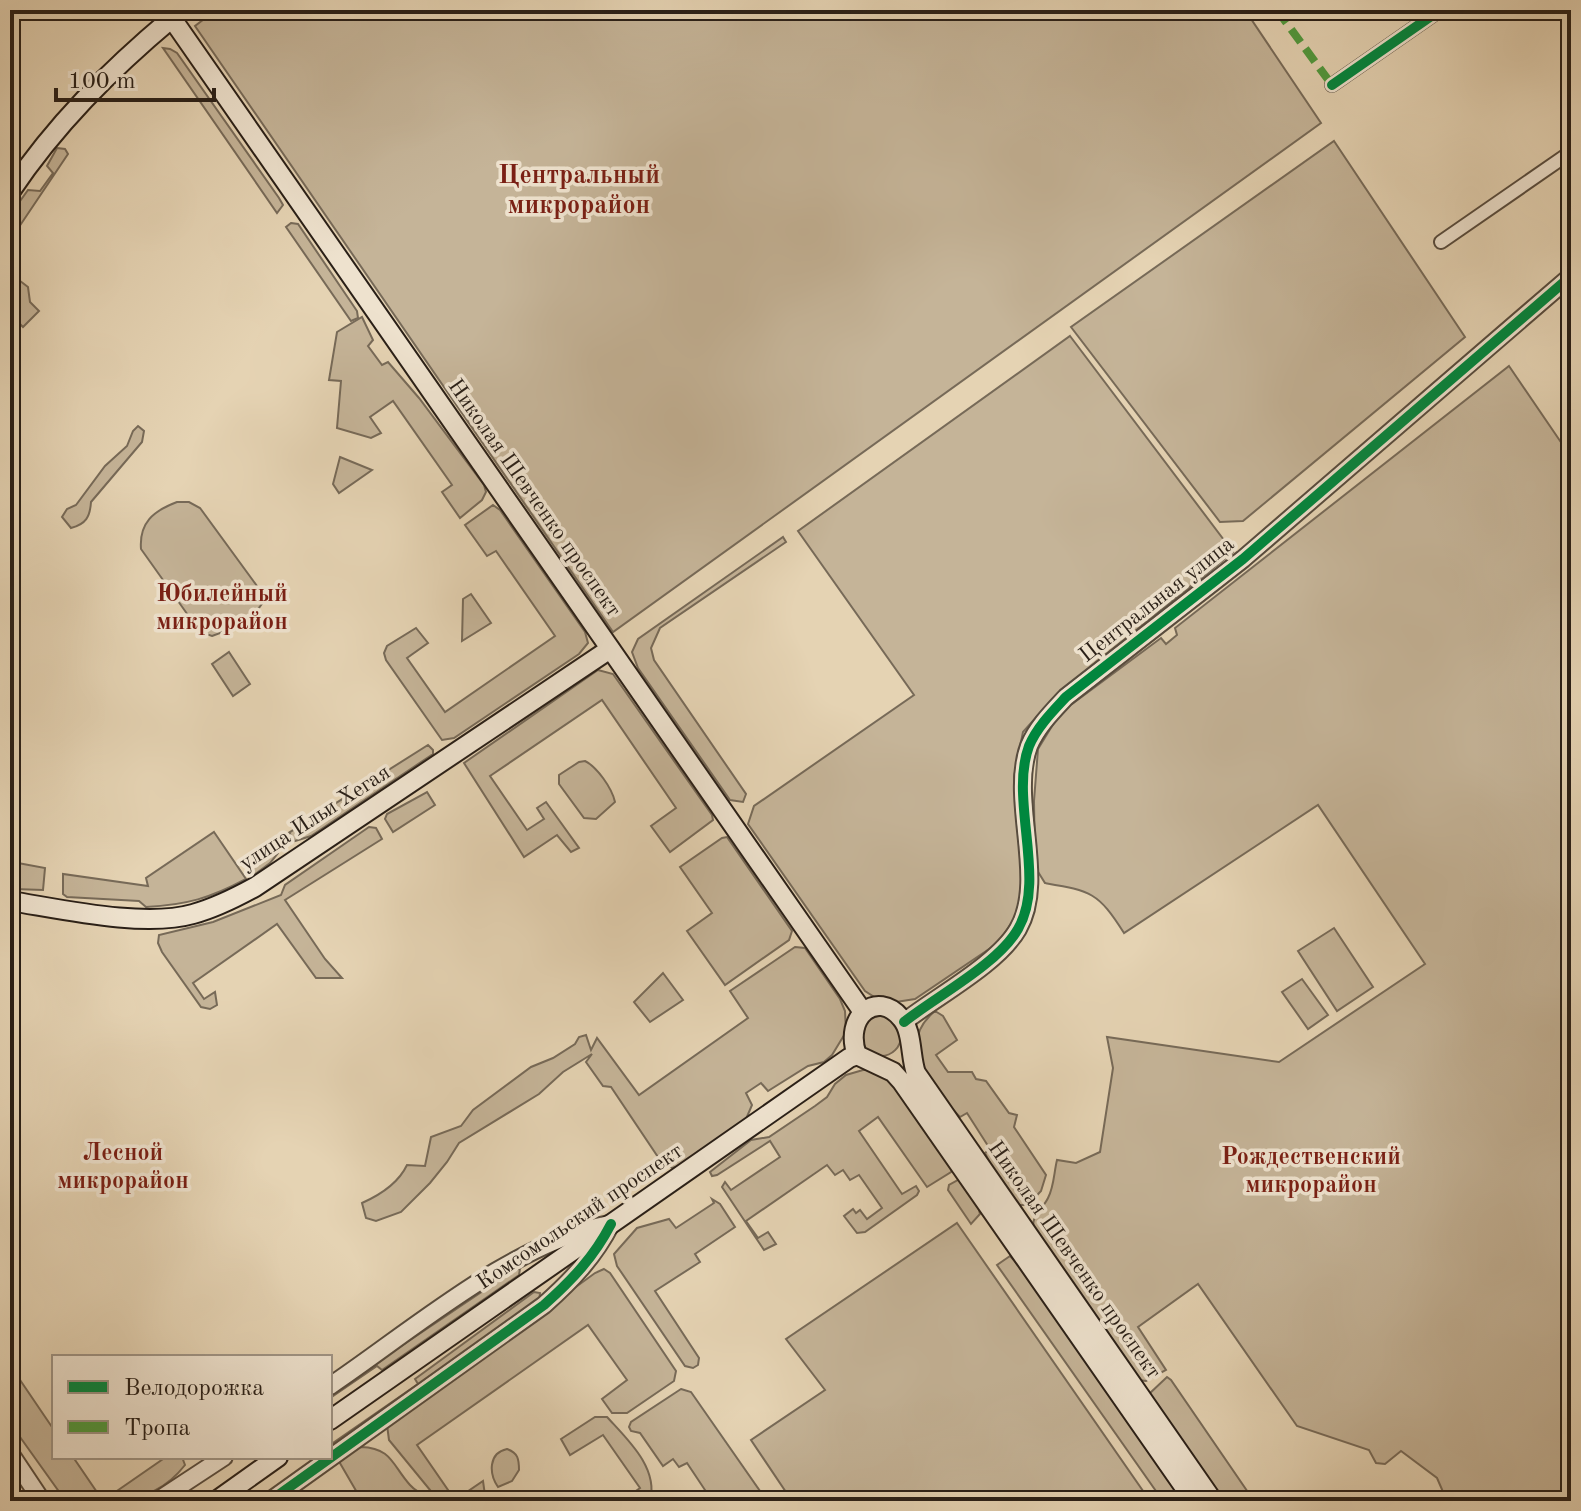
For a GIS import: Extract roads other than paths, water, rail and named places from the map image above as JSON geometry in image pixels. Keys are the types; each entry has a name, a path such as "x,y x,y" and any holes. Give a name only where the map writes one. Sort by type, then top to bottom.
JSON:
{"main road":[{"path":"10,192 56,129 113,68 174,13"},
{"name":"Николая Шевченко проспект","path":"174,13 863,1012"},
{"name":"улица Ильи Хегая","path":"10,901 148,918 191,915 213,907 255,887 610,649"},
{"path":"884,1008 894,1012 904,1022 908,1040 906,1050 896,1061 879,1066 857,1055 852,1032 855,1021 863,1012 884,1008"},
{"name":"Николая Шевченко проспект","path":"908,1040 916,1073 1213,1501"},
{"name":"Комсомольский проспект","path":"332,1419 857,1055"},
{"name":"Николая Шевченко проспект","path":"879,1066 893,1072 902,1082 1194,1501"},
{"path":"216,1501 275,1459"}],"street":[{"path":"1332,85 1440,10"},
{"path":"1441,242 1571,152"},
{"name":"Центральная улица","path":"904,1022 1000,952 1019,928 1029,890 1024,775 1029,747 1042,723 1066,697 1243,559 1571,276"},
{"path":"332,1385 509,1263 558,1239 611,1224"},
{"path":"332,1457 544,1305 582,1269 611,1224"},
{"path":"10,1453 42,1500"},
{"path":"157,1501 221,1459"},
{"path":"270,1501 329,1459"}],"tram line":[{"path":"10,1487 20,1501"}],"district":[{"name":"Центральный микрорайон","path":"579,191"},
{"name":"Юбилейный микрорайон","path":"222,609"},
{"name":"Лесной микрорайон","path":"123,1168"},
{"name":"Рождественский микрорайон","path":"1311,1172"}]}
